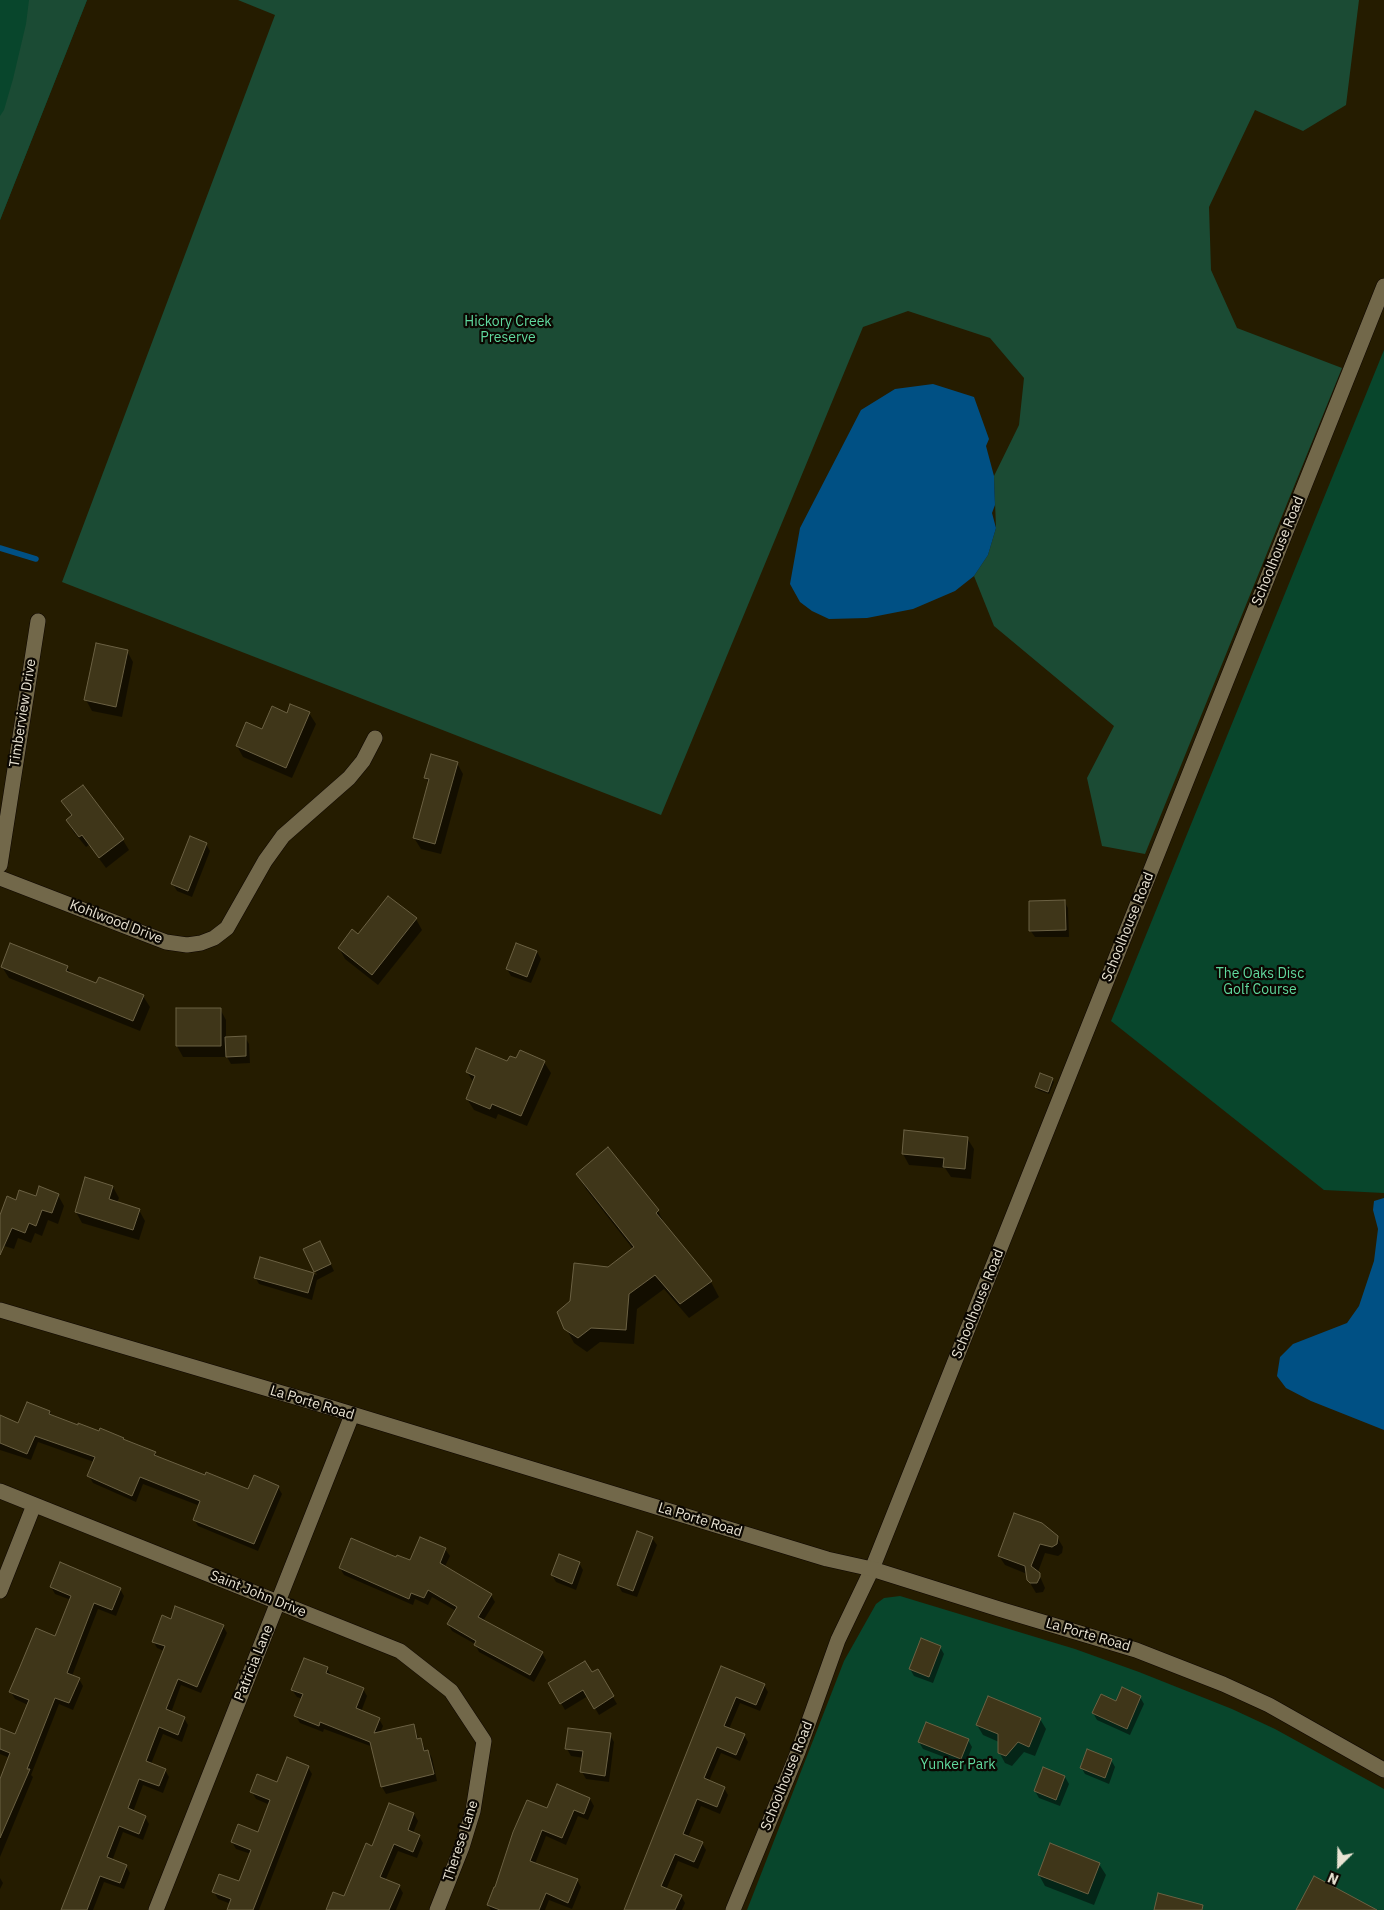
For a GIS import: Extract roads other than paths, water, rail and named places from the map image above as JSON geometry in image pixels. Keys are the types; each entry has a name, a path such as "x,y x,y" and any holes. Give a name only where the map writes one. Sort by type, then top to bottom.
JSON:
{"street":[{"name":"Schoolhouse Road","path":"733,1910 798,1752 838,1640 872,1569 1384,286"},
{"name":"Timberview Drive","path":"0,865 38,621"},
{"name":"Kohlwood Drive","path":"0,878 166,942 186,945 202,943 214,938 227,928 265,860 283,836 349,778 363,761 375,738"},
{"name":"La Porte Road","path":"0,1310 827,1559 872,1569 1136,1650 1182,1667 1270,1705 1384,1770"},
{"name":"Patricia Lane","path":"156,1910 352,1415"},
{"name":"Saint John Drive","path":"0,1491 400,1651 451,1691 484,1741"},
{"path":"0,1591 34,1505"},
{"name":"Therese Lane","path":"437,1910 462,1847 473,1811 484,1741"}],"water":[{"path":"933,384 974,397 989,439 986,446 994,476 995,505 992,513 996,528 988,555 974,576 955,591 913,609 867,618 829,619 812,611 800,602 790,584 800,528 861,410 895,389"},
{"path":"1384,1198 1384,1430 1311,1401 1286,1388 1277,1376 1280,1357 1293,1344 1347,1323 1359,1306 1374,1261 1378,1229 1373,1210 1374,1201"}],"waterway":[{"path":"0,548 36,559"}],"park label":[{"name":"Hickory Creek Preserve","path":"508,330"},
{"name":"The Oaks Disc Golf Course","path":"1260,982"},
{"name":"Yunker Park","path":"958,1765"}]}
